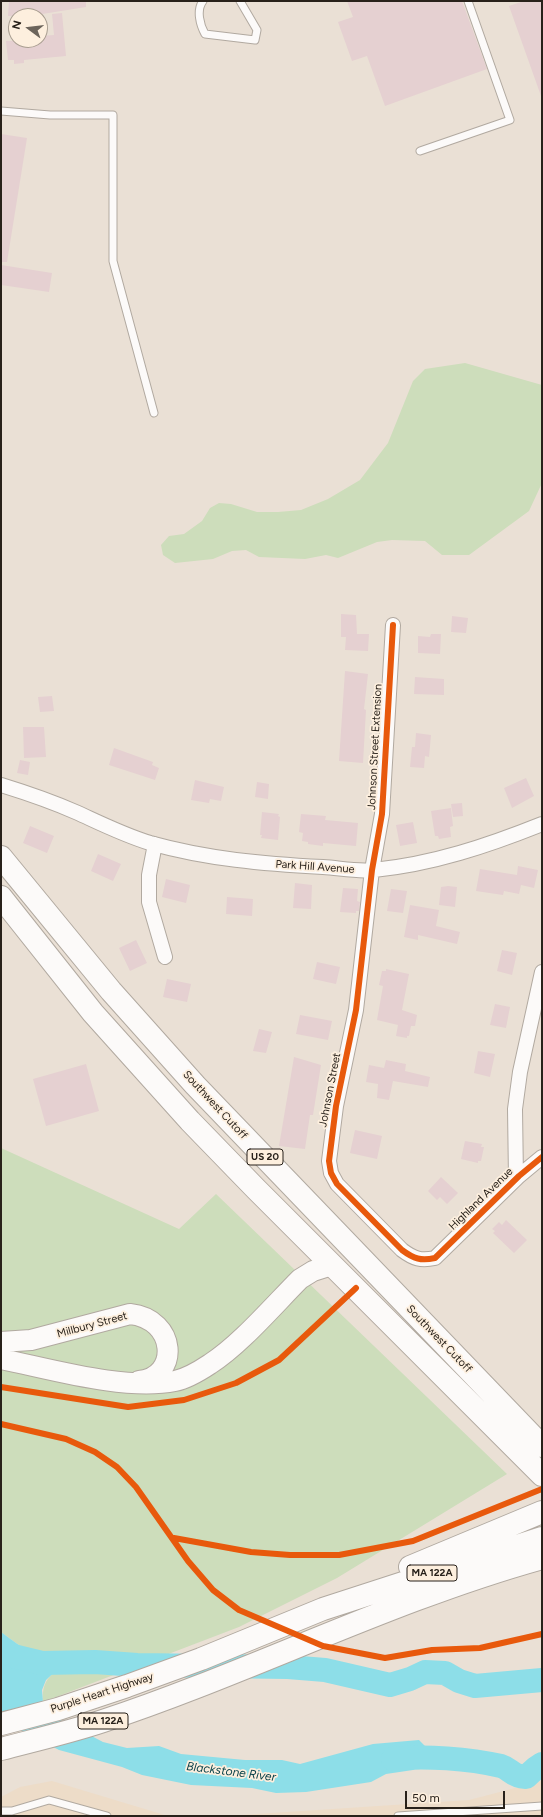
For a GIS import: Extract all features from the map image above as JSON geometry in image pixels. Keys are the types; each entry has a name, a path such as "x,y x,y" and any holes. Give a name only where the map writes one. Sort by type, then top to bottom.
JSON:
{"main road":[{"name":"Southwest Cutoff","path":"1,857 111,991 200,1090 534,1452 542,1475"},
{"name":"Southwest Cutoff","path":"1,897 51,962 190,1121 332,1264 534,1452"},
{"path":"120,1042 139,1022"},
{"name":"Millbury Street","path":"1,1359 119,1382 147,1384 176,1381 210,1364 234,1345 300,1279 313,1271 332,1264"},
{"name":"Millbury Street","path":"1,1342 31,1340 130,1314 142,1316 155,1324 165,1336 168,1350 165,1364 160,1372 146,1380 119,1382"},
{"path":"322,1609 386,1577 542,1512"},
{"name":"MA 122A","path":"322,1609 542,1538"},
{"name":"MA 122A","path":"1,1750 103,1721 203,1684 326,1634 439,1591 542,1558"},
{"name":"Purple Heart Highway","path":"1,1724 65,1706 201,1659 322,1609"}],"street":[{"name":"Johnson Street Extension","path":"372,870 382,814 393,625"},
{"name":"Park Hill Avenue","path":"1,785 77,812 116,831 156,844 180,851 251,863 372,870 424,863 457,855 542,824"},
{"path":"156,844 149,875 149,902 165,957"},
{"name":"Johnson Street","path":"372,870 356,1010 336,1106 329,1162 331,1173 337,1184 402,1250 413,1258 424,1260 435,1258"},
{"path":"516,1178 515,1109 520,1072 542,972"},
{"name":"Highland Avenue","path":"435,1258 516,1178 542,1157"}],"lane":[{"path":"203,1 200,4 200,24 205,34 255,40 257,30 240,1"},
{"path":"420,151 510,120 468,1"},
{"path":"1,110 50,115 113,115 113,261 154,412"},
{"path":"1,1811 12,1811 49,1800 107,1816"},
{"path":"398,1816 542,1806"}],"shaded area":[{"path":"52,1781 168,1816 1,1816 1,1797 20,1787"},
{"path":"542,1781 542,1816 226,1816 469,1800"}],"green space":[{"path":"465,363 542,385 542,483 529,511 469,555 442,555 425,541 392,540 377,542 338,558 326,555 305,559 259,557 246,550 232,551 213,559 175,563 163,555 161,545 169,536 184,534 202,521 210,508 219,503 231,504 257,512 301,510 328,499 360,480 388,443 413,381 425,369"},
{"path":"1,1148 179,1229 216,1194 507,1474 337,1578 239,1627 43,1702 44,1687 50,1676 58,1669 55,1656 36,1653 25,1649 1,1632"}],"water":[{"path":"1,1632 25,1649 36,1653 55,1656 58,1669 46,1680 42,1690 43,1702 51,1715 103,1742 127,1748 159,1746 181,1754 245,1760 282,1760 300,1764 373,1744 419,1740 425,1746 427,1752 423,1764 413,1770 386,1774 371,1782 306,1792 276,1793 252,1788 191,1785 142,1775 122,1767 59,1750 1,1720"}],"building":[{"path":"9,1 86,1 86,7 48,13 48,8 9,8"},
{"path":"347,1 462,1 487,69 385,106 367,56 352,61 338,22 353,17"},
{"path":"524,1 542,1 541,96 509,6"},
{"path":"62,13 66,56 24,60 24,63 14,64 14,60 8,60 6,41 8,41 8,48 48,48 48,35 54,35 52,14"},
{"path":"1,134 27,138 7,262 1,262"},
{"path":"1,265 52,273 49,292 1,285"},
{"path":"341,614 356,615 357,634 369,634 368,651 345,650 346,637 341,637"},
{"path":"452,616 468,618 466,633 451,632"},
{"path":"431,634 441,634 440,654 418,653 418,636 430,637"},
{"path":"345,671 368,674 364,709 366,710 363,763 339,761"},
{"path":"415,677 444,679 444,695 414,694"},
{"path":"52,696 54,711 40,712 38,697"},
{"path":"23,727 44,727 46,757 24,758"},
{"path":"416,733 431,735 429,757 425,756 424,768 410,767 412,747 415,747"},
{"path":"114,748 153,762 152,765 159,768 155,780 109,765"},
{"path":"20,760 30,762 28,775 17,773"},
{"path":"526,778 534,796 512,808 504,788"},
{"path":"195,780 224,787 221,801 210,799 209,803 191,800"},
{"path":"257,782 269,784 268,799 255,797"},
{"path":"462,803 463,816 453,817 451,804"},
{"path":"451,808 453,826 450,827 451,837 439,839 438,836 435,836 431,811"},
{"path":"262,812 279,814 278,840 261,838"},
{"path":"301,814 326,816 325,820 358,823 356,846 323,843 323,846 308,844 308,842 302,841 303,833 299,832"},
{"path":"413,822 417,843 400,846 396,825"},
{"path":"30,826 54,836 47,853 23,843"},
{"path":"98,854 121,864 113,881 91,871"},
{"path":"518,866 538,870 534,888 521,885 519,894 504,891 503,895 476,891 480,869 517,875"},
{"path":"166,879 190,885 186,903 162,897"},
{"path":"295,883 312,885 311,909 293,908"},
{"path":"441,887 457,887 455,907 439,905"},
{"path":"343,888 358,889 357,901 360,902 359,911 356,911 356,913 340,912"},
{"path":"391,889 407,891 403,913 387,911"},
{"path":"227,897 253,899 252,916 226,914"},
{"path":"410,905 439,910 436,926 460,932 457,944 418,935 418,940 404,937"},
{"path":"136,940 147,963 130,971 119,948"},
{"path":"502,950 517,953 512,975 497,971"},
{"path":"317,962 340,967 336,984 313,979"},
{"path":"386,969 409,974 402,1010 417,1015 415,1026 411,1026 409,1036 407,1036 407,1038 396,1036 398,1025 377,1020 383,986 379,985 382,971 386,971"},
{"path":"167,979 191,984 187,1002 163,997"},
{"path":"495,1004 510,1007 506,1028 490,1025"},
{"path":"300,1015 332,1021 328,1040 296,1034"},
{"path":"259,1029 272,1032 266,1053 253,1051"},
{"path":"478,1051 495,1054 490,1077 474,1073"},
{"path":"294,1057 321,1065 313,1115 310,1115 305,1149 279,1146"},
{"path":"386,1060 406,1064 405,1071 430,1077 428,1087 393,1081 389,1100 377,1098 378,1084 366,1082 369,1065 384,1068"},
{"path":"86,1064 99,1111 46,1126 33,1079"},
{"path":"355,1130 382,1136 377,1159 350,1153"},
{"path":"465,1141 482,1144 481,1147 484,1147 481,1161 478,1161 478,1163 461,1159"},
{"path":"441,1177 458,1193 447,1204 440,1197 437,1200 428,1191"},
{"path":"506,1220 527,1240 514,1253 493,1233 495,1231 492,1229 499,1222 502,1225"}],"waterway":[{"name":"Blackstone River","path":"1,1649 13,1656 42,1663 95,1662 137,1665 288,1667 325,1670 390,1685 410,1679 425,1672 445,1673 459,1681 475,1686 542,1680"},
{"name":"Blackstone River","path":"393,1759 419,1757 475,1761 501,1766 514,1774 526,1777 542,1764"}],"cycle path":[{"path":"393,625 382,814 372,870 356,1010 336,1106 329,1161 331,1173 337,1184 402,1250 414,1257 426,1259 435,1258 519,1176 542,1157"},
{"path":"1,1387 128,1407 184,1400 236,1383 279,1360 356,1288"},
{"path":"1,1424 66,1439 95,1452 117,1467 136,1487 188,1561 213,1590 239,1610 323,1646 385,1658 432,1650 480,1648 542,1634"},
{"path":"174,1538 251,1552 290,1555 339,1555 413,1541 542,1489"}]}
